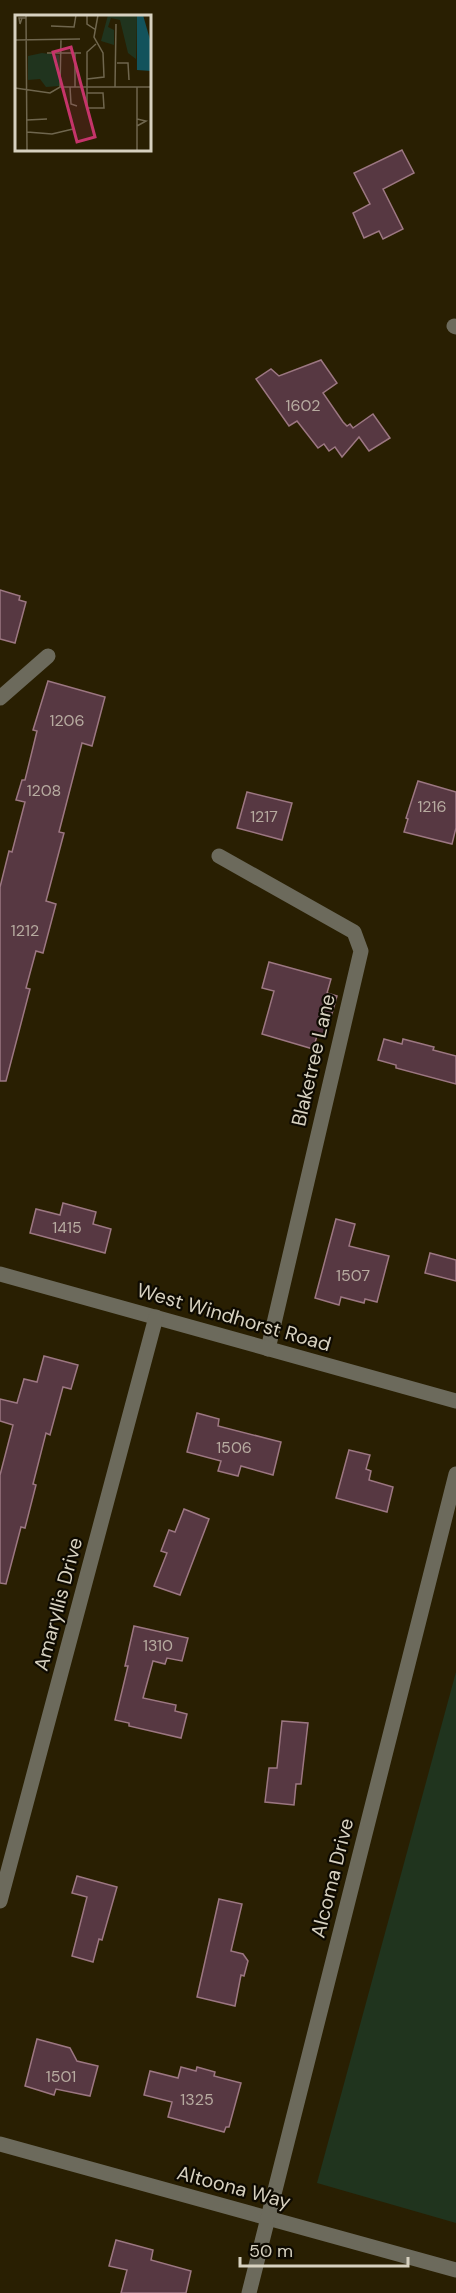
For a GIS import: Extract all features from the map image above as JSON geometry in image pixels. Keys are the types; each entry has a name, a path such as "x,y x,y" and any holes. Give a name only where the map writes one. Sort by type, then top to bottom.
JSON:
{"street":[{"path":"0,698 48,656"},
{"name":"Blaketree Lane","path":"219,856 354,932 361,951 268,1349"},
{"name":"West Windhorst Road","path":"0,1274 456,1401"},
{"name":"Amaryllis Drive","path":"0,1901 156,1317"},
{"name":"Alcoma Drive","path":"249,2293 456,1474"},
{"name":"Altoona Way","path":"0,2144 456,2270"}],"green space":[{"path":"456,1672 456,2223 317,2183"}],"building":[{"path":"402,150 414,173 383,189 403,229 383,239 379,231 364,238 353,213 370,204 354,173"},
{"path":"321,360 337,383 323,393 343,422 347,426 350,424 353,428 373,414 390,438 369,451 359,437 342,457 335,447 329,451 324,444 318,448 297,421 289,426 256,379 271,369 279,376"},
{"path":"0,590 20,596 19,600 26,602 15,643 0,639"},
{"path":"48,681 105,697 92,746 82,743 59,832 64,833 46,901 56,904 43,953 36,951 26,988 30,989 6,1081 0,1081 0,887 25,802 16,800 22,780 25,780 37,731 33,730"},
{"path":"418,781 456,792 456,828 452,844 404,832"},
{"path":"247,792 292,803 282,840 237,828"},
{"path":"269,962 331,979 327,993 337,996 325,1038 317,1036 313,1049 262,1034 274,991 262,988"},
{"path":"384,1039 402,1044 403,1039 434,1047 433,1050 456,1056 456,1084 396,1068 396,1065 378,1060"},
{"path":"63,1203 96,1212 93,1224 111,1229 105,1253 30,1233 36,1209 60,1215"},
{"path":"336,1219 355,1224 349,1246 389,1256 377,1302 365,1299 364,1303 341,1297 339,1305 315,1298"},
{"path":"430,1253 456,1260 456,1281 425,1273"},
{"path":"44,1356 78,1365 71,1389 63,1387 50,1435 46,1433 25,1528 21,1527 6,1584 0,1583 0,1475 13,1425 0,1421 0,1399 17,1403 24,1379 37,1382"},
{"path":"197,1413 219,1419 218,1426 281,1442 273,1475 241,1466 238,1476 218,1471 221,1461 187,1452"},
{"path":"349,1450 370,1455 366,1469 371,1471 369,1480 393,1487 387,1512 336,1498"},
{"path":"184,1509 209,1519 180,1595 154,1586 167,1553 161,1551 169,1530 175,1532"},
{"path":"134,1626 188,1638 182,1661 167,1658 165,1664 153,1661 143,1698 176,1705 175,1711 187,1714 181,1738 129,1726 129,1723 115,1720 128,1666 125,1666"},
{"path":"282,1721 308,1723 301,1784 296,1784 294,1805 265,1802 269,1768 277,1768"},
{"path":"77,1876 117,1887 102,1940 99,1939 93,1962 72,1956 87,1897 72,1893"},
{"path":"219,1899 242,1904 231,1951 243,1954 248,1961 244,1976 241,1975 235,2006 197,1997"},
{"path":"37,2039 70,2048 77,2061 98,2066 90,2096 56,2089 54,2095 25,2086"},
{"path":"181,2067 196,2071 197,2067 215,2072 214,2076 241,2083 229,2127 226,2127 224,2132 168,2117 172,2102 144,2095 150,2071 178,2078"},
{"path":"116,2240 153,2250 151,2260 191,2271 186,2293 121,2293 127,2270 109,2266"}]}
